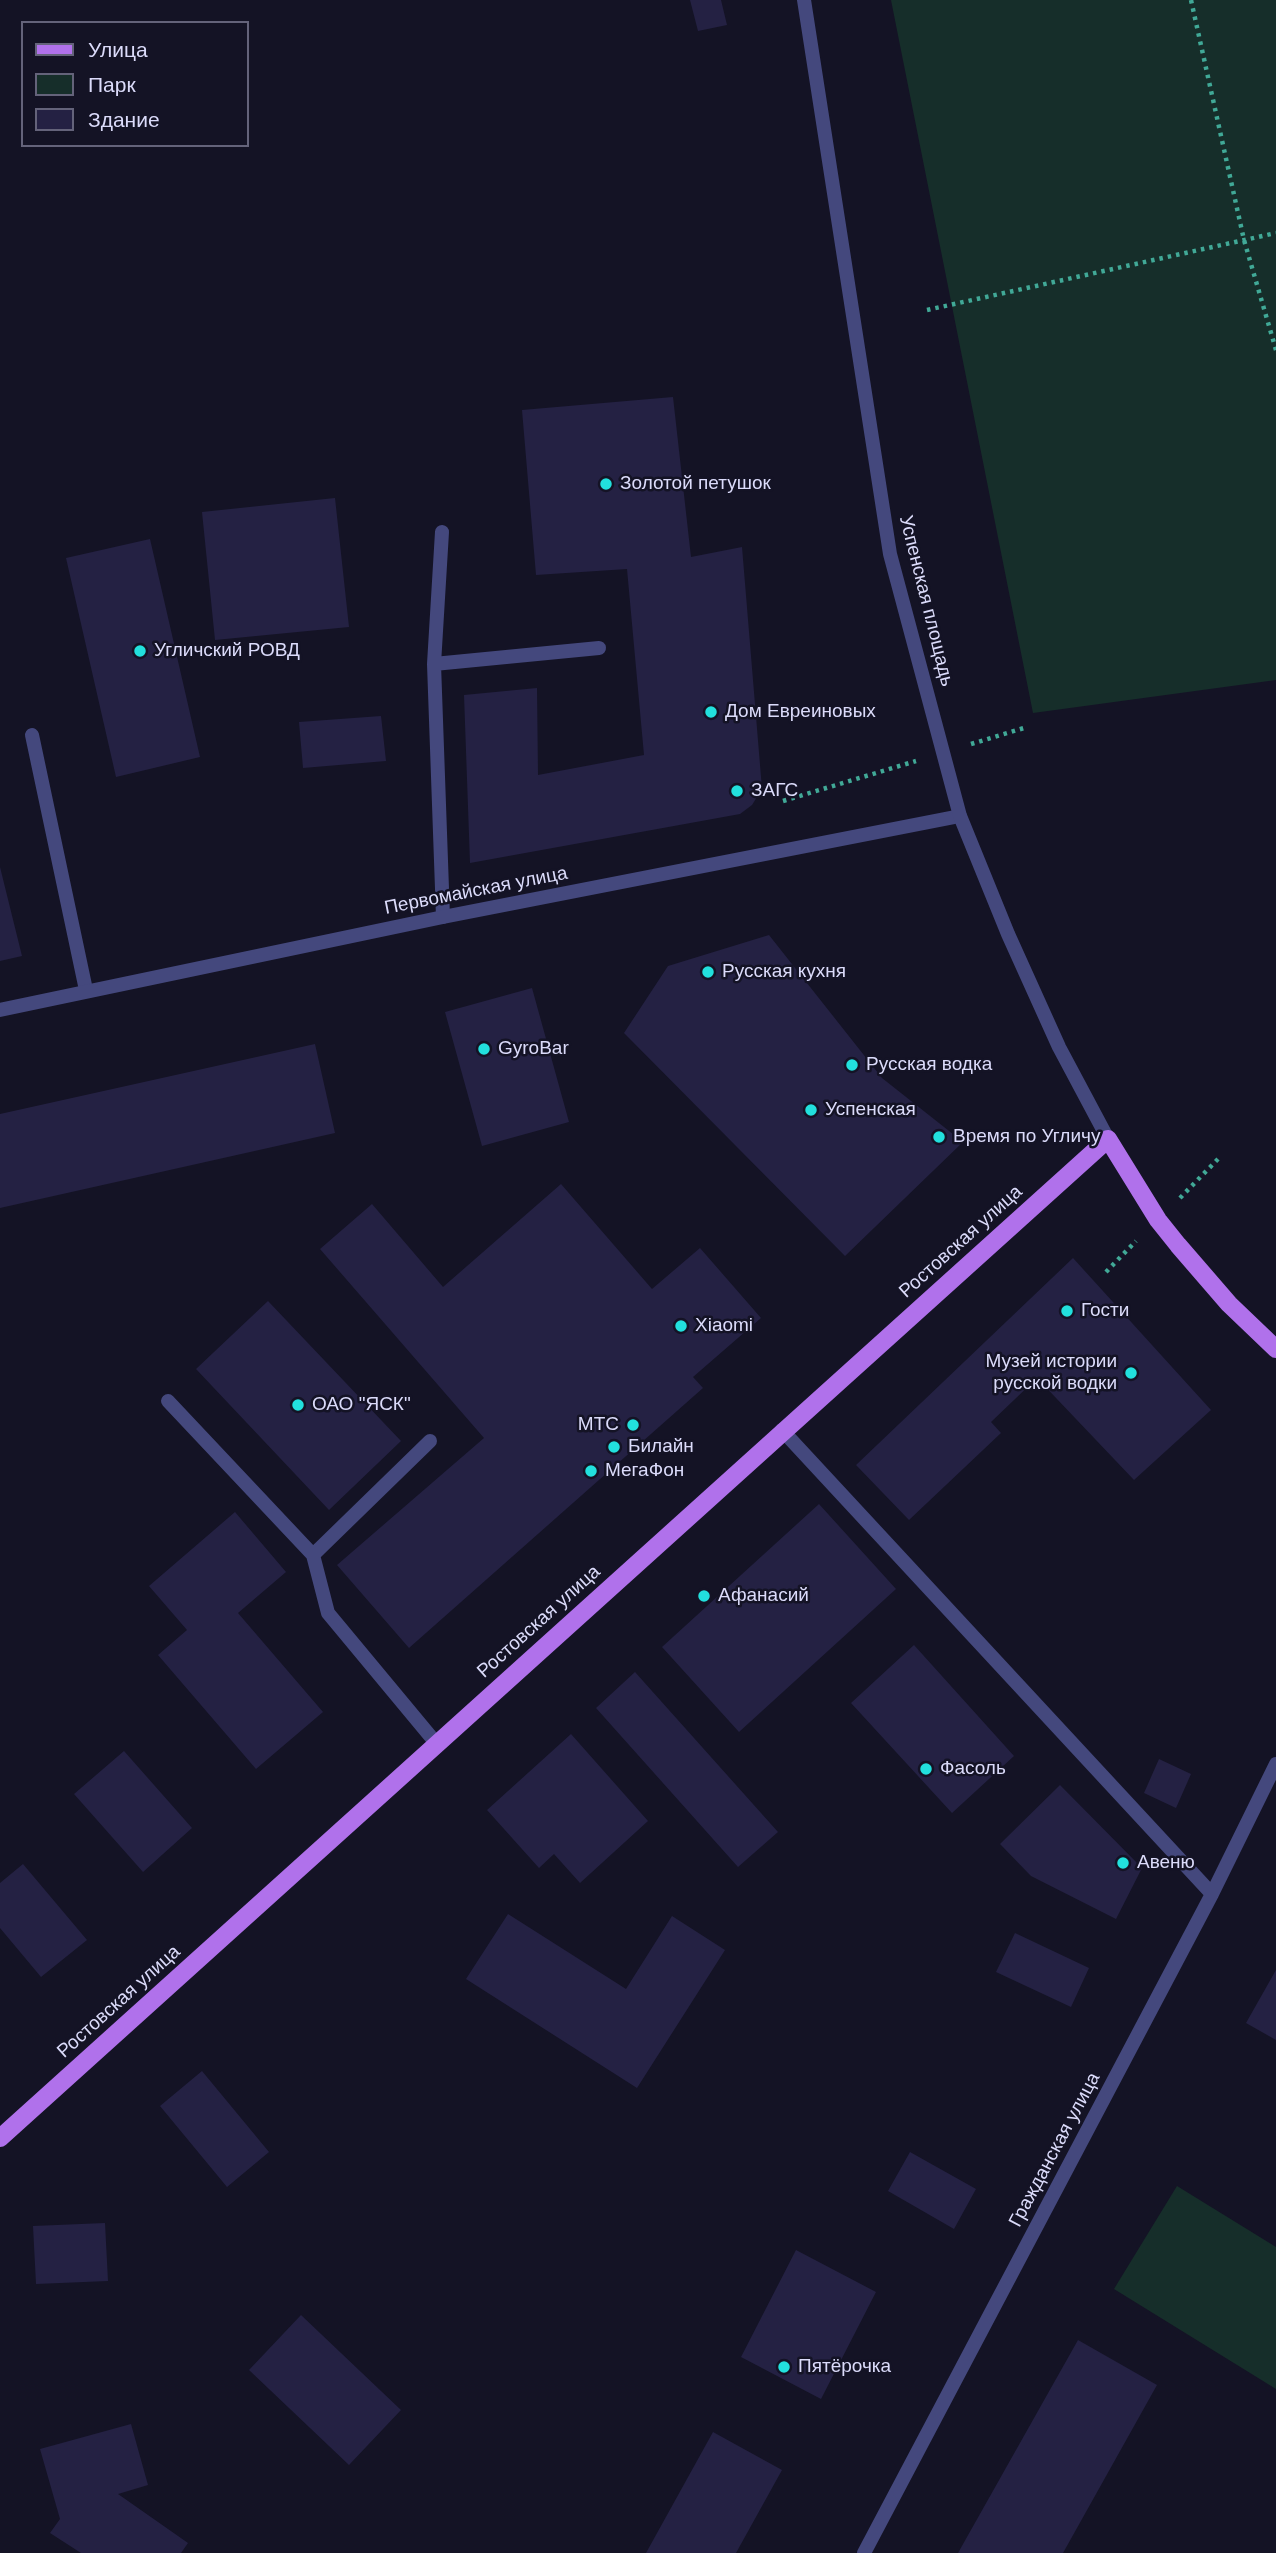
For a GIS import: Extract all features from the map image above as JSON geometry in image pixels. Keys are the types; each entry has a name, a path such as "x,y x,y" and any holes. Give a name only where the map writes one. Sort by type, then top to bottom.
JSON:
{"main road":[{"path":"1108,1139 1158,1220 1178,1245 1229,1304 1276,1349"},
{"name":"Ростовская улица","path":"0,2138 782,1430 1108,1139"}],"street":[{"name":"Успенская площадь","path":"804,0 890,554 946,752 960,816 1008,934 1059,1047 1108,1139"},
{"path":"442,532 433,664 443,917"},
{"path":"433,664 598,648"},
{"path":"33,735 86,990"},
{"name":"Первомайская улица","path":"0,1010 443,917 960,816"},
{"path":"168,1401 313,1555 328,1613 436,1743"},
{"path":"782,1430 1212,1894"},
{"path":"313,1555 430,1441"},
{"name":"Гражданская улица","path":"864,2553 1212,1894 1276,1764"}],"path":[{"path":"1191,0 1244,240 1276,350"},
{"path":"926,310 1276,233"},
{"path":"783,801 1024,729"}],"green space":[{"path":"891,0 1276,0 1276,680 1033,713"},
{"path":"1177,2186 1276,2247 1276,2389 1114,2289"}],"building":[{"path":"690,0 721,0 727,25 698,31"},
{"path":"673,397 691,557 742,547 762,789 752,805 740,814 470,863 464,695 537,688 538,775 644,755 627,569 536,575 522,410"},
{"path":"335,498 349,627 215,640 202,512"},
{"path":"150,539 200,757 116,777 66,558"},
{"path":"381,716 386,761 303,768 299,722"},
{"path":"0,867 22,956 0,961"},
{"name":"Успенская","path":"769,935 882,1078 963,1142 845,1256 624,1033 668,966"},
{"path":"532,988 569,1122 482,1146 445,1012"},
{"path":"315,1044 335,1133 0,1208 0,1114"},
{"path":"561,1184 652,1289 700,1248 761,1318 693,1377 703,1388 409,1648 337,1565 484,1438 320,1249 372,1204 443,1287"},
{"path":"1073,1258 1211,1410 1134,1480 1037,1378 991,1422 1001,1433 909,1520 856,1465"},
{"name":"ОАО \"ЯСК\"","path":"268,1301 401,1441 329,1510 196,1369"},
{"path":"819,1504 896,1589 739,1732 662,1647"},
{"path":"235,1512 286,1572 238,1613 323,1712 256,1769 158,1655 187,1630 149,1586"},
{"path":"914,1645 1014,1756 952,1813 851,1703"},
{"path":"635,1672 778,1832 738,1867 596,1708"},
{"path":"571,1734 648,1821 580,1883 554,1854 539,1868 487,1810"},
{"path":"124,1751 192,1828 143,1872 74,1794"},
{"path":"1159,1759 1191,1774 1176,1808 1144,1793"},
{"path":"1060,1785 1142,1868 1116,1919 1031,1876 1000,1844"},
{"path":"23,1864 87,1940 41,1977 0,1928 0,1883"},
{"path":"508,1914 626,1989 672,1916 725,1950 637,2088 466,1979"},
{"path":"1015,1933 1089,1968 1071,2007 996,1972"},
{"path":"1276,1970 1276,2040 1246,2023"},
{"path":"202,2071 269,2152 227,2187 160,2106"},
{"path":"910,2152 976,2189 954,2229 888,2191"},
{"path":"105,2223 108,2281 36,2284 33,2226"},
{"path":"796,2250 876,2292 821,2399 741,2357"},
{"path":"301,2315 401,2410 349,2465 249,2370"},
{"path":"1078,2340 1157,2385 1063,2553 958,2553"},
{"path":"131,2424 148,2485 118,2494 188,2543 181,2553 81,2553 50,2533 60,2519 40,2449"},
{"path":"713,2432 782,2470 736,2553 646,2553"}],"place":[{"name":"Золотой петушок","path":"606,484"},
{"name":"Угличский РОВД","path":"140,651"},
{"name":"Дом Евреиновых","path":"711,712"},
{"name":"ЗАГС","path":"737,791"},
{"name":"Русская кухня","path":"708,972"},
{"name":"GyroBar","path":"484,1049"},
{"name":"Русская водка","path":"852,1065"},
{"name":"Успенская","path":"811,1110"},
{"name":"Время по Угличу","path":"939,1137"},
{"name":"Гости","path":"1067,1311"},
{"name":"Xiaomi","path":"681,1326"},
{"name":"Музей истории русской водки","path":"1131,1373"},
{"name":"ОАО \"ЯСК\"","path":"298,1405"},
{"name":"МТС","path":"633,1425"},
{"name":"Билайн","path":"614,1447"},
{"name":"МегаФон","path":"591,1471"},
{"name":"Афанасий","path":"704,1596"},
{"name":"Фасоль","path":"926,1769"},
{"name":"Авеню","path":"1123,1863"},
{"name":"Пятёрочка","path":"784,2367"}]}
